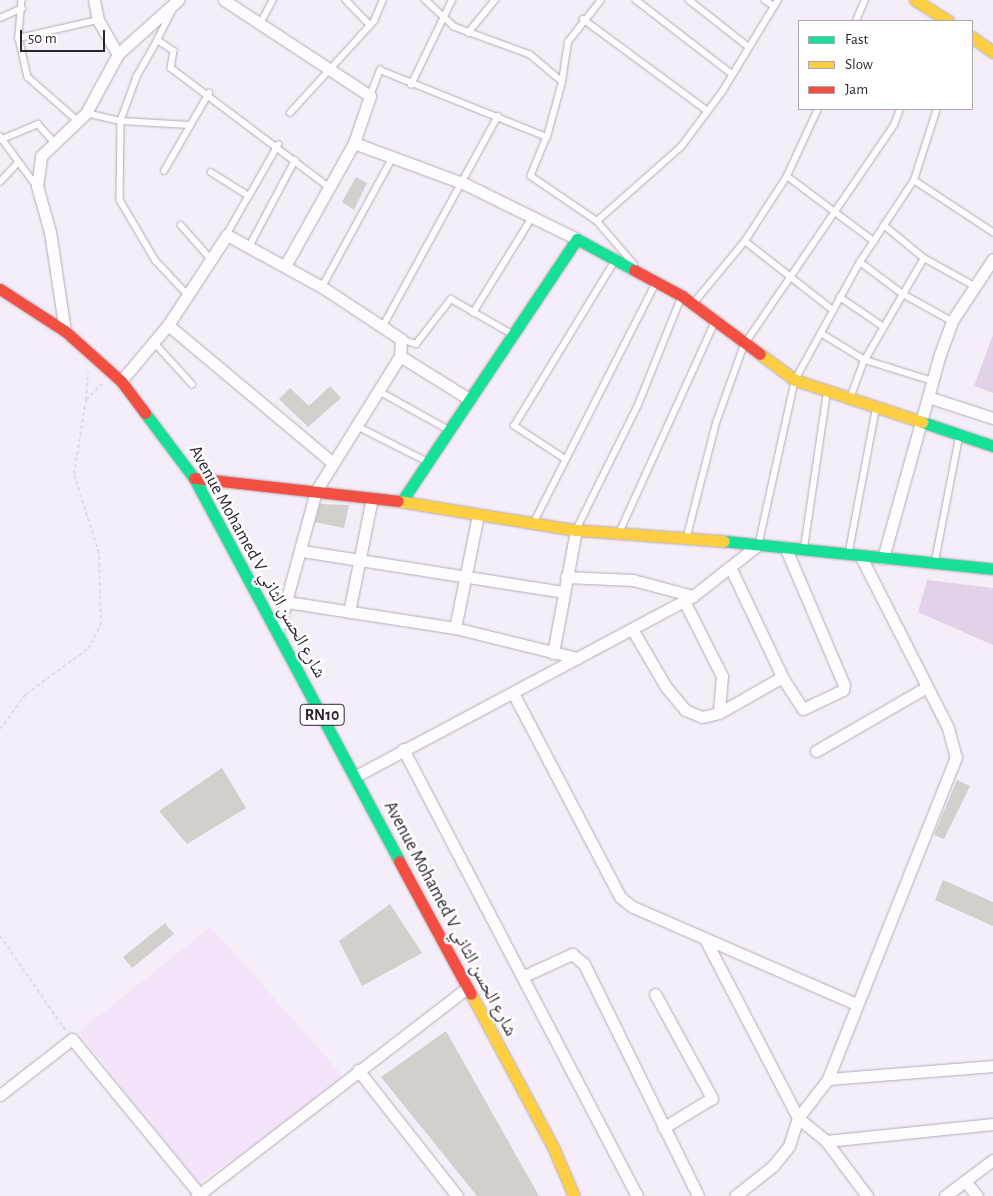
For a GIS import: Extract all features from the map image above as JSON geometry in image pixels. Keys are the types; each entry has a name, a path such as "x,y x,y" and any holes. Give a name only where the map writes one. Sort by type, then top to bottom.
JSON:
{"street":[{"path":"94,0 98,20 118,54"},
{"path":"224,0 328,72 370,96 354,143 285,266"},
{"path":"916,0 946,20"},
{"path":"65,332 50,232 38,186 41,156 82,117 118,54 177,2"},
{"path":"973,38 993,51"},
{"path":"354,143 394,156 465,184 531,219 577,239 639,270 682,296 714,324 795,380 850,400 993,446"},
{"path":"117,377 154,342 168,325 227,235 322,287 401,339 400,356 355,425 316,491 302,551 278,631"},
{"path":"402,501 446,429 469,399 577,239"},
{"path":"884,558 920,421 952,321 972,285 993,259"},
{"name":"Avenue Mohamed V شارع الحسن الثاني","path":"0,289 65,332 117,377 194,478 278,631 354,777 553,1146 574,1196"},
{"path":"168,325 333,463"},
{"path":"400,356 469,399"},
{"path":"928,397 993,418"},
{"path":"194,478 402,501 576,530 804,548 993,569"},
{"path":"349,612 372,498"},
{"path":"455,628 478,515"},
{"path":"553,653 576,530"},
{"path":"354,777 403,749 513,693 688,598 731,569 759,544"},
{"path":"731,569 782,677 803,709 844,690 844,685 785,547"},
{"path":"302,551 563,592"},
{"path":"734,1196 773,1166 789,1146 798,1118 828,1079 856,1004 956,757 954,744 927,687 855,554"},
{"path":"566,577 633,580 688,598 722,676 719,713"},
{"path":"287,602 455,628 577,658"},
{"path":"632,629 685,710 702,717 719,713 782,677"},
{"path":"816,751 927,687"},
{"path":"513,693 620,897 633,907 856,1004"},
{"path":"403,749 524,976 637,1196"},
{"path":"705,939 798,1118 826,1141 867,1196"},
{"path":"524,976 565,956 578,957 698,1196"},
{"path":"0,1096 72,1039 199,1195 358,1070 467,988"},
{"path":"655,994 712,1098 663,1128"},
{"path":"828,1079 993,1066"},
{"path":"358,1070 457,1196"},
{"path":"826,1141 993,1124"},
{"path":"945,1196 993,1160"},
{"path":"965,1181 977,1196"}],"lane":[{"path":"22,0 20,38 28,76 82,117 190,125"},
{"path":"260,24 273,0"},
{"path":"346,0 370,25"},
{"path":"290,113 370,25 383,0"},
{"path":"425,0 444,15 449,24 542,62 562,82"},
{"path":"411,85 452,0"},
{"path":"468,32 496,0"},
{"path":"601,0 583,19 568,42 562,82 547,137 531,176 597,221 639,270"},
{"path":"636,0 732,74"},
{"path":"689,0 749,47"},
{"path":"766,0 774,6"},
{"path":"597,221 680,147 708,111 778,0"},
{"path":"856,20 865,0"},
{"path":"177,2 137,76 121,121 120,200 156,262 188,295"},
{"path":"0,18 22,8"},
{"path":"583,19 708,111"},
{"path":"20,38 98,20"},
{"path":"158,40 174,51 171,68 209,93 278,145 329,187"},
{"path":"370,96 379,70 411,85 498,116 547,137"},
{"path":"164,172 209,93"},
{"path":"693,304 745,241 787,176 818,110"},
{"path":"686,538 716,423 744,345 894,124 900,110"},
{"path":"759,544 795,380 860,262 914,180 938,110"},
{"path":"383,326 465,184 498,116"},
{"path":"38,186 17,164 1,138 38,124 54,142"},
{"path":"227,235 278,145"},
{"path":"322,287 394,156"},
{"path":"249,247 295,160"},
{"path":"0,182 17,164"},
{"path":"211,172 249,196"},
{"path":"787,176 834,214 874,241"},
{"path":"914,180 993,232"},
{"path":"473,312 531,219"},
{"path":"181,225 211,259"},
{"path":"884,225 924,258 972,285"},
{"path":"745,241 789,278 833,310"},
{"path":"566,460 514,426 616,258"},
{"path":"850,400 865,360 924,258"},
{"path":"860,262 904,294 952,321"},
{"path":"533,523 657,281"},
{"path":"576,530 638,404 682,296"},
{"path":"840,296 884,326"},
{"path":"401,339 416,344 447,300 455,300 513,334"},
{"path":"620,533 714,324"},
{"path":"821,333 865,360 933,381"},
{"path":"154,342 192,384"},
{"path":"377,390 446,429"},
{"path":"804,548 828,391"},
{"path":"855,554 876,408"},
{"path":"355,425 426,461"},
{"path":"934,563 960,435"}],"path":[{"path":"0,729 26,694 88,649 101,625 99,553 74,474 86,400 90,352"},
{"path":"86,400 117,377"},
{"path":"0,936 72,1039"}],"shaded area":[{"path":"993,335 993,393 974,386"},
{"path":"927,580 993,588 993,645 918,612"},
{"path":"211,927 349,1083 198,1183 78,1032"}],"building":[{"path":"356,177 367,183 354,210 342,202"},
{"path":"330,386 341,398 308,427 279,399 290,388 309,406"},
{"path":"320,504 349,505 344,528 315,522"},
{"path":"222,768 246,808 187,844 159,811"},
{"path":"957,780 970,786 944,839 934,835"},
{"path":"943,880 993,902 993,926 935,900"},
{"path":"390,904 422,953 362,986 339,941"},
{"path":"165,923 174,934 132,968 123,957"},
{"path":"446,1031 539,1196 477,1196 381,1077"}],"traffic: fast":[{"path":"402,501 577,239 634,270"},
{"path":"145,413 194,478 399,861"},
{"path":"922,422 993,446"},
{"path":"724,541 993,569"}],"traffic: slow":[{"path":"915,0 946,20"},
{"path":"973,38 993,52"},
{"path":"760,354 795,380 922,422"},
{"path":"398,501 576,530 724,541"},
{"path":"471,994 553,1147 574,1196"}],"traffic: jam":[{"path":"634,270 682,296 760,354"},
{"path":"0,289 65,331 121,381 145,413"},
{"path":"194,478 398,501"},
{"path":"399,861 471,994"}]}
